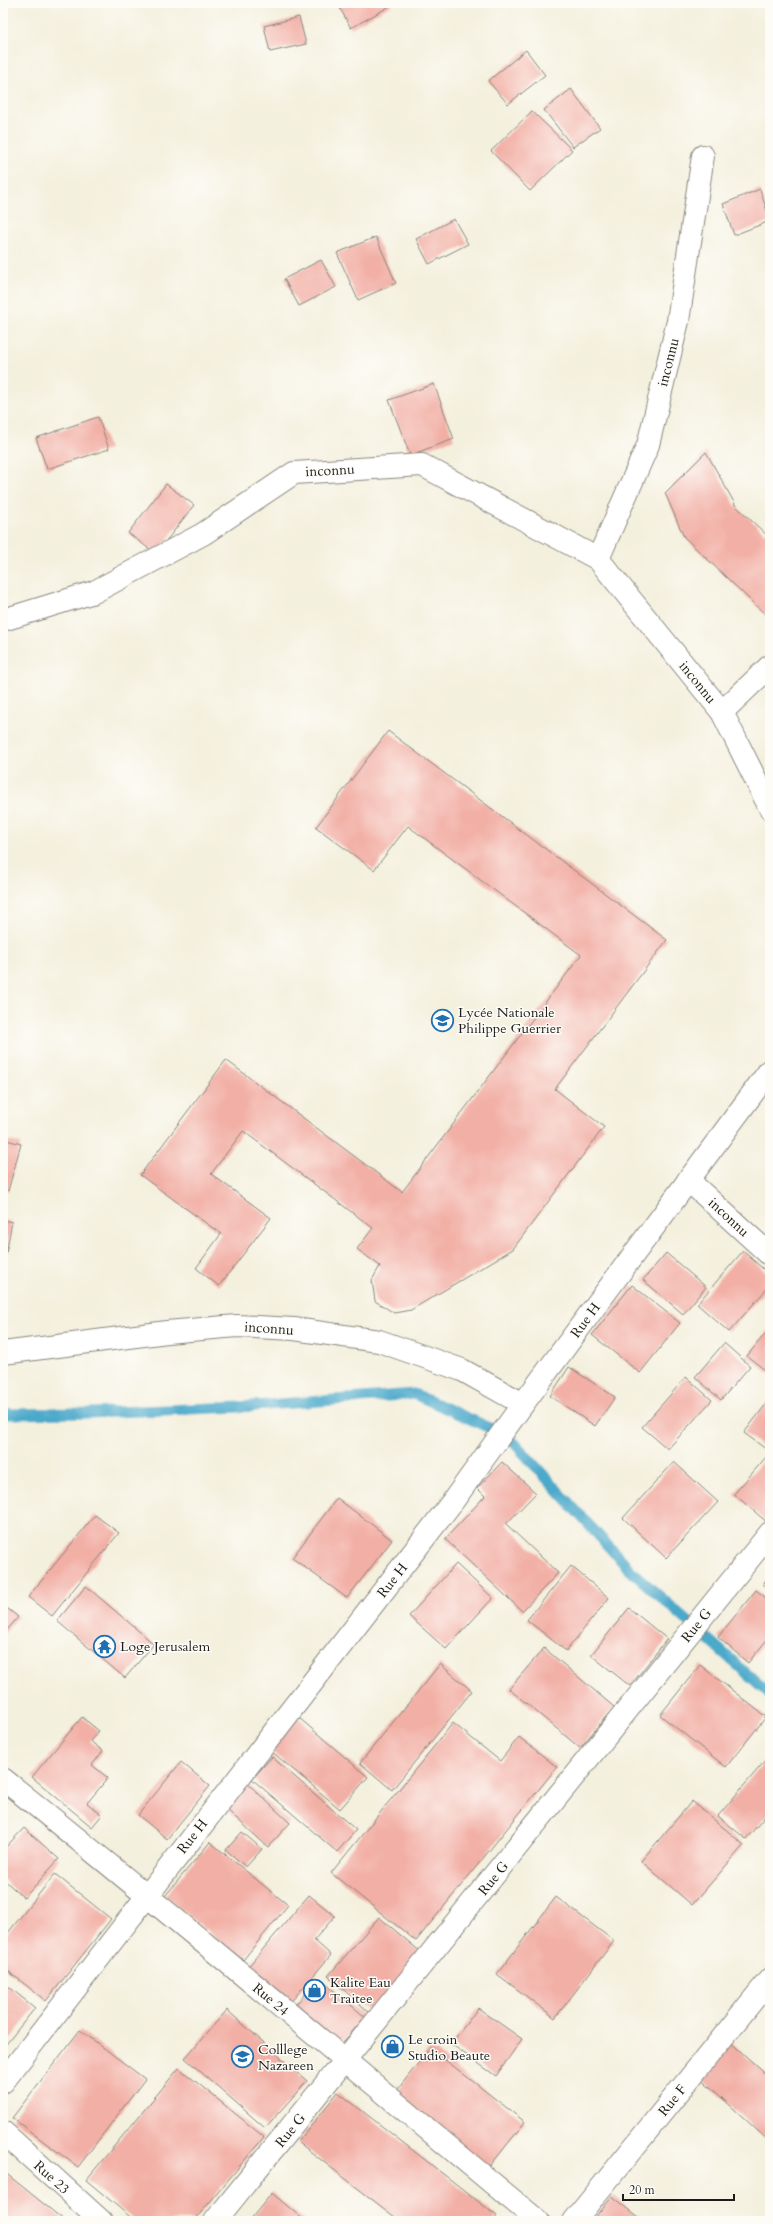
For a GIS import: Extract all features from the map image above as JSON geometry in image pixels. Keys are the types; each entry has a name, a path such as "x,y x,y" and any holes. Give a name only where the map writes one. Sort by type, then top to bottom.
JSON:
{"street":[{"name":"inconnu","path":"598,559 648,445 678,321 703,156"},
{"name":"inconnu","path":"3,620 94,592 203,534 294,472 422,465 598,559 722,712 770,808"},
{"name":"inconnu","path":"722,712 770,666"},
{"name":"Rue H","path":"3,2082 147,1894 453,1501 770,1070"},
{"name":"inconnu","path":"688,1180 770,1255"},
{"name":"inconnu","path":"3,1352 175,1331 237,1326 294,1329 379,1341 462,1370 523,1404"},
{"name":"Rue G","path":"215,2221 345,2062 770,1534"},
{"name":"Rue 24","path":"3,1779 147,1894 345,2062 538,2221"},
{"name":"Rue F","path":"574,2221 770,1979"},
{"name":"Rue 23","path":"3,2132 101,2221"}],"building":[{"path":"337,3 391,3 392,5 351,28"},
{"path":"299,17 306,44 270,52 264,26"},
{"path":"526,50 545,75 508,104 488,81"},
{"path":"571,89 600,128 573,147 544,110"},
{"path":"532,111 572,150 530,191 491,151"},
{"path":"760,189 770,221 734,235 723,204"},
{"path":"454,219 468,244 429,264 416,239"},
{"path":"376,237 396,283 358,300 337,253"},
{"path":"321,260 336,287 299,306 284,279"},
{"path":"434,384 454,439 410,455 389,400"},
{"path":"98,417 109,449 47,469 36,438"},
{"path":"706,452 736,506 770,538 770,619 684,537 665,493"},
{"path":"166,484 194,505 156,554 128,533"},
{"path":"388,731 667,940 555,1089 604,1127 513,1249 411,1310 394,1313 375,1301 372,1280 380,1266 357,1249 373,1228 243,1131 211,1174 271,1218 219,1286 196,1268 221,1234 140,1175 226,1060 402,1192 581,955 408,826 374,870 316,827"},
{"path":"3,1139 21,1144 8,1191 3,1190"},
{"path":"3,1220 12,1222 4,1264 3,1264"},
{"path":"743,1251 770,1275 770,1285 729,1332 697,1304"},
{"path":"666,1253 706,1287 683,1314 643,1280"},
{"path":"632,1285 680,1323 640,1373 592,1335"},
{"path":"770,1328 770,1374 747,1356"},
{"path":"724,1343 750,1366 721,1400 695,1377"},
{"path":"569,1367 615,1397 595,1426 550,1396"},
{"path":"686,1377 712,1400 668,1449 642,1427"},
{"path":"770,1399 770,1452 744,1433"},
{"path":"767,1456 770,1459 769,1524 734,1494"},
{"path":"502,1462 536,1493 506,1524 558,1573 522,1611 445,1539 485,1496 477,1488"},
{"path":"674,1462 718,1502 666,1558 623,1518"},
{"path":"337,1498 392,1540 347,1598 292,1558"},
{"path":"95,1515 119,1533 52,1616 28,1597"},
{"path":"456,1564 493,1598 446,1649 409,1616"},
{"path":"571,1566 609,1598 566,1651 527,1620"},
{"path":"770,1575 770,1589 763,1584"},
{"path":"86,1586 154,1644 125,1678 57,1621"},
{"path":"756,1590 770,1601 770,1636 748,1663 718,1637"},
{"path":"3,1605 18,1617 3,1635"},
{"path":"629,1608 667,1639 630,1686 591,1655"},
{"path":"544,1648 614,1707 580,1748 509,1689"},
{"path":"440,1664 472,1691 392,1790 360,1763"},
{"path":"700,1665 766,1717 726,1767 660,1715"},
{"path":"82,1717 99,1731 90,1741 103,1751 92,1765 108,1778 87,1803 102,1815 92,1827 32,1777"},
{"path":"298,1717 368,1777 340,1809 270,1750"},
{"path":"453,1723 500,1761 519,1737 557,1767 416,1941 331,1873"},
{"path":"770,1755 770,1811 746,1839 718,1816"},
{"path":"272,1757 356,1830 337,1852 252,1779"},
{"path":"181,1762 210,1786 167,1839 138,1815"},
{"path":"246,1782 290,1823 268,1847 224,1807"},
{"path":"692,1801 744,1845 692,1905 641,1861"},
{"path":"24,1828 59,1859 24,1898 3,1879 3,1850"},
{"path":"242,1832 262,1849 246,1867 226,1850"},
{"path":"210,1842 288,1905 243,1960 165,1896"},
{"path":"55,1874 111,1919 46,2001 3,1967 3,1939"},
{"path":"309,1895 335,1916 314,1940 331,1955 289,2004 247,1968"},
{"path":"556,1897 614,1941 555,2018 497,1974"},
{"path":"379,1917 422,1953 370,2013 328,1976"},
{"path":"319,1978 365,2017 337,2049 291,2010"},
{"path":"3,1982 35,2008 3,2048"},
{"path":"478,2008 522,2039 496,2076 451,2044"},
{"path":"227,2010 307,2081 265,2128 185,2058"},
{"path":"80,2030 145,2079 78,2167 12,2118"},
{"path":"728,2040 770,2078 770,2142 696,2074"},
{"path":"430,2048 525,2122 486,2171 391,2098"},
{"path":"179,2068 264,2137 194,2221 135,2221 86,2180"},
{"path":"338,2092 497,2216 493,2221 400,2221 298,2142"},
{"path":"3,2171 65,2221 3,2221"},
{"path":"272,2193 305,2221 249,2221"},
{"path":"612,2196 644,2221 592,2221"}],"waterway":[{"path":"3,1414 89,1413 239,1407 414,1394 508,1436 630,1570 770,1694"}],"place":[{"name":"Lycée Nationale Philippe Guerrier","path":"442,1020"},
{"name":"Loge Jerusalem","path":"104,1646"},
{"name":"Kalite Eau Traitee","path":"315,1990"},
{"name":"Le croin Studio Beaute","path":"392,2047"},
{"name":"Colllege Nazareen","path":"243,2057"}]}
